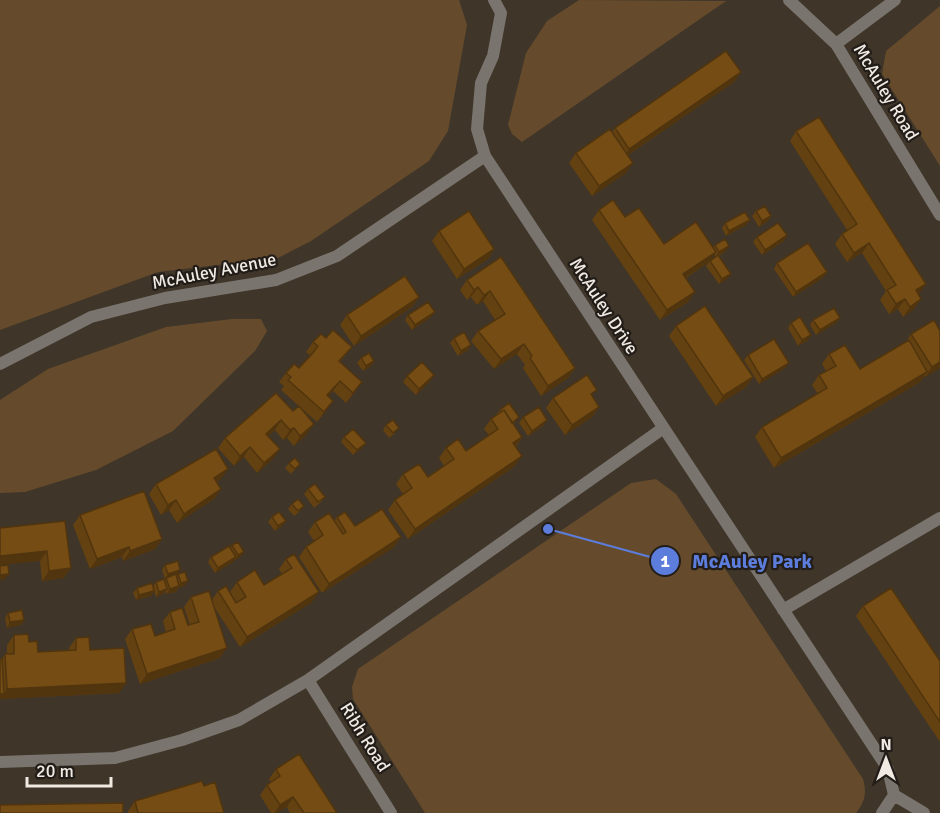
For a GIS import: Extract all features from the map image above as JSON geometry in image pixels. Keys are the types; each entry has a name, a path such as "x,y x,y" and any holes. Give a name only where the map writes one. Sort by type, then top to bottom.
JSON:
{"street":[{"name":"McAuley Drive","path":"494,0 501,13 493,56 481,83 477,129 485,156 662,429 888,769 894,795"},
{"name":"McAuley Road","path":"789,0 836,44 940,215"},
{"path":"836,44 895,0"},
{"name":"McAuley Avenue","path":"0,364 91,317 165,298 276,280 337,256 485,156"},
{"path":"0,762 115,758 182,740 239,720 308,680 662,429"},
{"path":"783,610 940,518"},
{"name":"Ribh Road","path":"308,680 391,813"},
{"path":"882,813 894,795 924,813"}],"shaded area":[{"path":"0,0 459,0 467,25 448,131 429,161 311,241 278,258 158,272 0,330"},
{"path":"579,0 726,1 522,142 512,134 508,125 526,53 547,21"},
{"path":"940,6 940,166 882,74 886,51"},
{"path":"232,319 261,319 267,331 255,351 173,431 96,470 25,492 0,493 0,400 48,369 166,327"},
{"path":"656,479 676,494 863,779 864,797 859,809 856,813 425,813 353,699 352,687 358,669 631,483"}],"building":[{"path":"726,51 741,72 629,149 615,128"},
{"path":"819,117 926,284 916,290 921,299 910,307 905,299 896,304 887,290 896,285 869,243 854,253 842,234 857,224 796,131"},
{"path":"610,129 633,163 599,186 576,153"},
{"path":"613,200 625,217 639,208 664,244 696,222 716,252 683,274 695,292 667,310 599,210"},
{"path":"765,206 771,216 762,221 756,211"},
{"path":"469,211 494,249 464,269 439,231"},
{"path":"745,212 750,220 729,231 725,223"},
{"path":"778,223 787,235 765,250 757,237"},
{"path":"725,239 729,246 719,252 715,245"},
{"path":"808,243 827,272 796,292 777,263"},
{"path":"718,255 731,274 722,279 710,261"},
{"path":"501,257 575,368 548,386 524,344 501,359 478,331 505,314 490,291 484,295 478,287 474,290 467,280"},
{"path":"405,276 419,297 361,336 347,315"},
{"path":"428,302 435,312 415,325 408,315"},
{"path":"705,306 753,377 723,396 676,326"},
{"path":"834,308 840,318 820,330 813,320"},
{"path":"800,317 811,335 802,340 791,323"},
{"path":"934,320 940,331 940,362 932,367 911,334"},
{"path":"333,330 352,347 339,361 362,382 353,393 340,381 327,395 333,401 324,412 288,380 291,377 286,373 294,364 299,368 311,355 318,346 313,342 321,334 326,338"},
{"path":"464,332 471,345 461,351 454,338"},
{"path":"774,339 789,363 762,379 748,355"},
{"path":"909,340 927,372 781,458 762,427 827,388 819,375 836,366 829,354 845,345 860,369"},
{"path":"369,353 374,361 366,366 361,358"},
{"path":"422,362 434,375 419,389 407,376"},
{"path":"587,375 597,390 591,394 599,407 572,425 553,398"},
{"path":"276,393 293,411 299,406 314,424 300,436 294,428 290,430 281,420 266,434 280,449 264,463 250,447 240,456 225,438"},
{"path":"509,403 519,417 512,423 504,410 501,412 500,410"},
{"path":"539,407 547,420 532,431 523,417"},
{"path":"504,410 522,437 513,443 522,456 415,529 395,500 412,488 403,474 419,464 428,477 454,459 446,448 458,439 466,451 498,429 491,419"},
{"path":"393,420 399,428 393,433 386,425"},
{"path":"353,429 366,443 357,450 344,437"},
{"path":"216,449 228,469 214,478 221,489 184,514 176,500 168,505 156,484"},
{"path":"295,458 300,464 295,469 289,463"},
{"path":"315,484 325,497 318,502 308,489"},
{"path":"144,491 162,539 130,551 129,547 97,559 80,515"},
{"path":"298,499 304,506 298,511 292,504"},
{"path":"382,509 401,537 329,584 306,547 323,535 315,522 329,513 343,534 346,532 337,517 345,512 355,526"},
{"path":"279,512 286,521 278,526 272,517"},
{"path":"65,521 71,568 49,571 47,551 0,556 0,528"},
{"path":"238,542 244,552 238,555 232,545"},
{"path":"229,546 236,557 218,568 211,557"},
{"path":"294,554 319,592 247,637 218,591 226,586 236,603 246,597 237,582 255,570 264,585 292,568 286,559"},
{"path":"178,561 180,570 168,574 165,565"},
{"path":"8,565 9,574 0,575 0,566"},
{"path":"185,572 188,581 181,583 178,574"},
{"path":"176,574 179,586 170,589 166,578"},
{"path":"164,579 167,589 159,592 156,582"},
{"path":"152,583 154,591 139,595 137,588"},
{"path":"891,588 940,661 940,722 863,606"},
{"path":"209,591 227,648 147,674 132,629 151,624 155,636 175,629 170,612 182,608 188,625 199,622 191,597"},
{"path":"22,610 24,620 10,622 8,613"},
{"path":"28,634 29,642 37,641 38,652 76,650 76,638 89,637 90,650 124,648 126,683 7,689 5,654 14,654 14,635"},
{"path":"0,659 2,659 4,694 0,694"},
{"path":"299,754 337,813 304,813 293,797 280,805 267,785 280,776 276,769"},
{"path":"202,781 204,786 215,782 224,813 138,813 135,801"},
{"path":"123,803 123,813 0,813 0,805"}],"place":[{"name":"McAuley Park","path":"548,529"}]}
